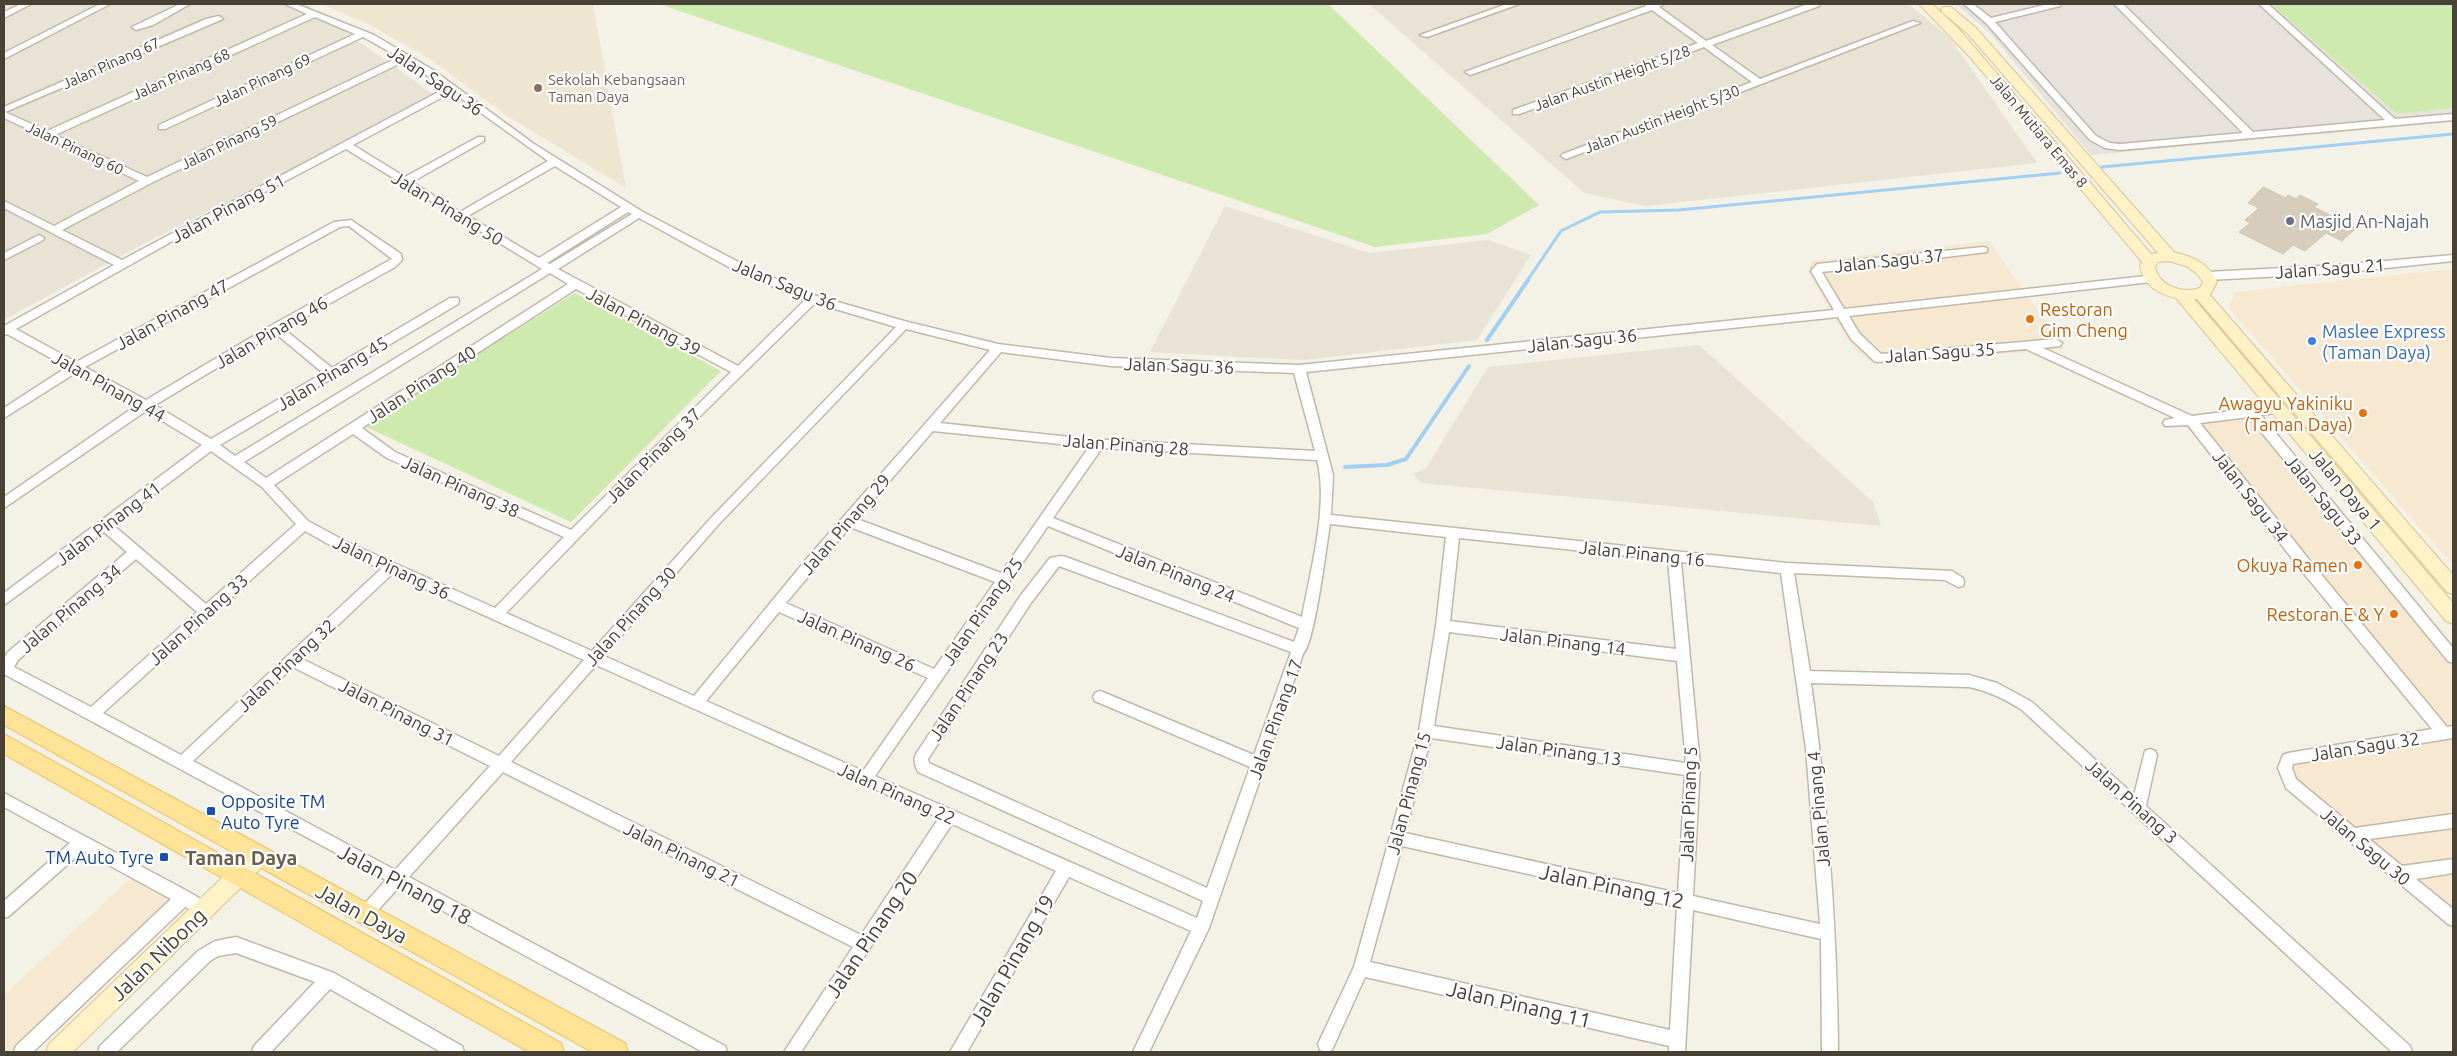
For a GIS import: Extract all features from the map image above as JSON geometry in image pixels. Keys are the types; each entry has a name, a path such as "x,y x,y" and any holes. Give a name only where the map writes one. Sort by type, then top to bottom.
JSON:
{"main road":[{"name":"Jalan Mutiara Emas 8","path":"1925,4 1954,31 2149,261"},
{"name":"Jalan Mutiara Emas 8","path":"1939,4 1972,31 2169,256"},
{"path":"2161,256 2169,256 2196,265 2207,276 2209,287 2200,294 2180,294 2163,288 2147,272 2149,261 2161,256"},
{"name":"Jalan Daya 1","path":"2180,294 2453,616"},
{"name":"Jalan Daya 1","path":"2200,294 2453,585"},
{"name":"Jalan Daya","path":"4,715 616,1052"},
{"name":"Jalan Daya","path":"4,742 552,1052"},
{"name":"Jalan Nibong","path":"57,1052 259,856"}],"street":[{"path":"4,16 27,4"},
{"path":"4,56 106,4"},
{"path":"136,27 150,23 186,4"},
{"name":"Jalan Sagu 36","path":"289,4 362,34 430,72 502,127 639,214 742,269 813,299 904,325 998,348 1111,362 1299,369 1842,313 2151,278"},
{"path":"1424,35 1515,4"},
{"name":"Jalan Austin Height 5/28","path":"1516,112 1816,4"},
{"path":"1968,4 1989,21 2090,134 2102,144 2114,147 2453,117"},
{"path":"1989,21 2056,4"},
{"path":"2118,4 2251,136"},
{"path":"2263,4 2392,122"},
{"path":"1470,72 1654,5 1758,82"},
{"name":"Jalan Pinang 68","path":"46,135 315,14"},
{"name":"Jalan Pinang 67","path":"4,110 209,21 220,19"},
{"name":"Jalan Austin Height 5/30","path":"1566,156 1916,23"},
{"name":"Jalan Pinang 69","path":"162,127 362,34"},
{"name":"Jalan Pinang 59","path":"54,230 147,181 405,58"},
{"name":"Jalan Pinang 51","path":"5,330 122,265 453,88"},
{"name":"Jalan Pinang 60","path":"4,115 147,181"},
{"path":"404,182 481,139"},
{"name":"Jalan Pinang 50","path":"346,145 460,216 552,270"},
{"path":"460,216 556,161"},
{"path":"4,204 122,265"},
{"path":"539,263 628,207"},
{"path":"234,462 552,270 639,214"},
{"name":"Jalan Pinang 47","path":"4,414 76,367 345,222 351,223 397,256 397,260"},
{"path":"4,257 39,238"},
{"name":"Jalan Sagu 37","path":"1842,313 1817,273 1818,268 1983,250"},
{"name":"Jalan Sagu 21","path":"2207,276 2338,270 2453,258"},
{"name":"Jalan Pinang 46","path":"4,503 146,405 276,328 397,260"},
{"name":"Jalan Pinang 39","path":"552,270 738,370"},
{"name":"Jalan Pinang 40","path":"266,484 576,284"},
{"name":"Jalan Pinang 37","path":"496,615 738,370 813,299"},
{"name":"Jalan Pinang 45","path":"211,445 454,301"},
{"name":"Jalan Sagu 35","path":"1842,313 1855,336 1878,358 2056,343"},
{"name":"Jalan Pinang 30","path":"364,914 501,764 714,522 904,325"},
{"path":"276,328 332,374"},
{"name":"Jalan Pinang 44","path":"5,330 146,405 211,445"},
{"name":"Jalan Sagu 35","path":"2029,346 2191,420"},
{"name":"Jalan Pinang 29","path":"696,704 777,604 998,348"},
{"name":"Jalan Pinang 17","path":"1141,1052 1201,928 1300,650 1307,625 1325,519 1326,475 1299,369"},
{"path":"2169,423 2278,408"},
{"name":"Jalan Sagu 33","path":"2252,412 2453,657"},
{"name":"Jalan Sagu 34","path":"2191,420 2306,566 2449,733"},
{"name":"Jalan Pinang 28","path":"930,426 1099,443 1322,456"},
{"name":"Jalan Pinang 38","path":"353,428 391,455 573,536"},
{"name":"Jalan Pinang 25","path":"865,779 1099,443"},
{"name":"Jalan Pinang 36","path":"211,445 266,484 304,524 390,568 593,658"},
{"name":"Jalan Pinang 41","path":"4,600 211,445"},
{"name":"Jalan Pinang 16","path":"1325,519 1787,568 1947,575 1958,582"},
{"name":"Jalan Pinang 24","path":"1045,520 1307,625"},
{"path":"848,521 1004,580"},
{"name":"Jalan Pinang 33","path":"92,714 304,524"},
{"path":"105,525 206,612"},
{"name":"Jalan Pinang 15","path":"1326,1044 1361,968 1426,731 1444,626 1453,533"},
{"name":"Jalan Pinang 34","path":"92,714 43,691 9,672 6,666 13,656 136,552"},
{"name":"Jalan Pinang 5","path":"1674,556 1692,770 1677,1046"},
{"name":"Jalan Pinang 23","path":"1212,898 923,767 921,758 1026,599 1055,562 1061,561 1132,586 1300,650"},
{"name":"Jalan Pinang 32","path":"182,763 390,568"},
{"name":"Jalan Pinang 4","path":"1787,568 1805,677 1817,780 1828,933 1830,1052"},
{"name":"Jalan Pinang 26","path":"777,604 937,676"},
{"name":"Jalan Pinang 14","path":"1444,626 1683,656"},
{"name":"Jalan Pinang 22","path":"593,658 1201,928"},
{"name":"Jalan Pinang 31","path":"292,660 501,764"},
{"name":"Jalan Pinang 3","path":"1805,677 1969,680 1997,688 2027,706 2404,1052"},
{"path":"1100,698 1259,764"},
{"name":"Jalan Pinang 18","path":"92,714 719,1052"},
{"name":"Jalan Pinang 13","path":"1426,731 1692,770"},
{"name":"Jalan Sagu 32","path":"2285,768 2288,758 2449,733"},
{"path":"2139,807 2150,755"},
{"name":"Jalan Pinang 21","path":"501,764 864,945"},
{"name":"Jalan Sagu 30","path":"2285,768 2291,783 2453,919"},
{"path":"4,800 204,909"},
{"name":"Jalan Pinang 20","path":"792,1052 949,816"},
{"path":"2352,835 2453,821"},
{"name":"Jalan Pinang 12","path":"1397,838 1828,933"},
{"path":"4,911 81,843"},
{"path":"2399,874 2453,866"},
{"name":"Jalan Pinang 19","path":"958,1052 1066,868"},
{"path":"22,1052 184,897"},
{"path":"106,1052 204,956 226,946 236,945 328,979 456,1052"},
{"name":"Jalan Pinang 11","path":"1361,968 1677,1046"},
{"path":"260,1052 328,979"}],"shaded area":[{"path":"4,4 306,4 437,97 141,245 4,320"},
{"name":"Sekolah Kebangsaan Taman Daya","path":"321,4 593,4 626,188 507,116 430,59 370,25"},
{"path":"1369,4 1909,4 1950,38 2037,163 1646,206 1597,196 1583,192"},
{"path":"1956,4 2271,4 2397,114 2453,108 2453,122 2091,155 1990,33"},
{"path":"1225,206 1369,253 1489,240 1531,255 1477,340 1303,360 1150,352"},
{"path":"1989,241 2065,349 1875,364 1859,353 1845,336 1808,272 1812,261"},
{"path":"2453,269 2453,566 2229,308 2235,292"},
{"path":"1699,345 1873,502 1881,526 1422,483 1413,474 1426,468 1488,367"},
{"path":"2253,409 2453,650 2453,924 2285,784 2279,772 2278,764 2283,755 2434,730 2184,417"},
{"path":"132,877 175,900 16,1052 4,1052 4,995"}],"green space":[{"path":"659,4 1328,4 1539,205 1487,234 1375,247"},
{"path":"2271,4 2453,4 2453,108 2397,114"},
{"path":"575,293 721,371 571,522 364,426"}],"building":[{"name":"Masjid An-Najah","path":"2263,187 2286,198 2288,195 2296,199 2300,195 2318,204 2314,207 2356,228 2342,241 2326,233 2305,251 2293,245 2283,254 2239,232 2250,223 2245,220 2259,208 2248,203"}],"waterway":[{"path":"2102,167 2453,134"},
{"path":"1527,281 1561,231 1600,212 1679,210 2060,173"},
{"path":"1487,340 1528,280"},
{"path":"1345,467 1387,465 1406,459 1469,366"}],"place":[{"name":"Sekolah Kebangsaan Taman Daya","path":"538,88"},
{"name":"Masjid An-Najah","path":"2290,221"},
{"name":"Restoran Gim Cheng","path":"2030,319"},
{"name":"Maslee Express (Taman Daya)","path":"2312,341"},
{"name":"Awagyu Yakiniku (Taman Daya)","path":"2363,413"},
{"name":"Okuya Ramen","path":"2358,565"},
{"name":"Restoran E & Y","path":"2394,614"},
{"name":"Opposite TM Auto Tyre","path":"211,811"},
{"name":"TM Auto Tyre","path":"164,857"}],"district":[{"name":"Taman Daya","path":"241,857"}]}
